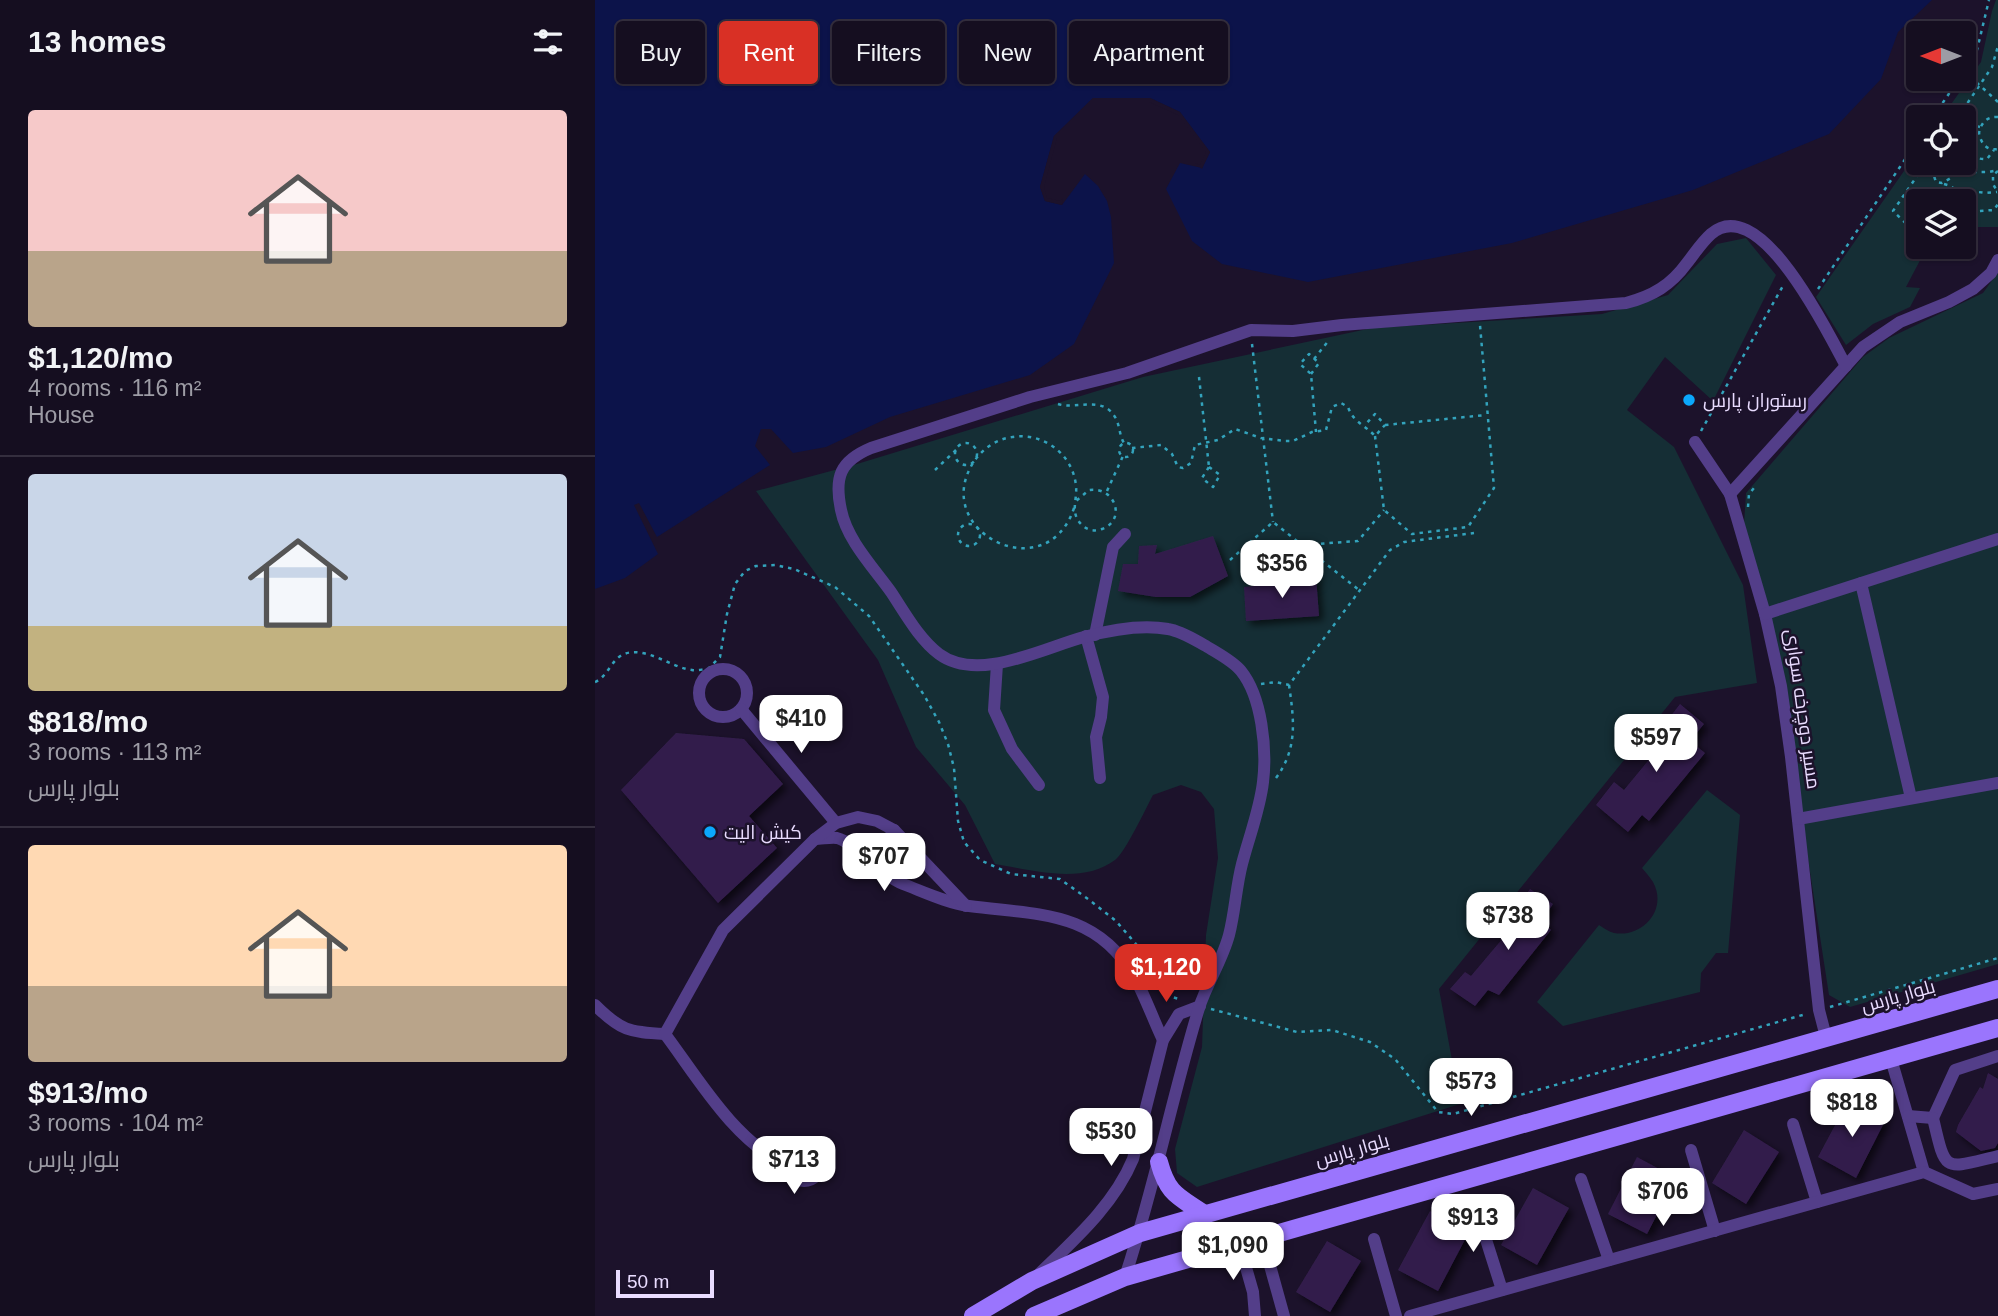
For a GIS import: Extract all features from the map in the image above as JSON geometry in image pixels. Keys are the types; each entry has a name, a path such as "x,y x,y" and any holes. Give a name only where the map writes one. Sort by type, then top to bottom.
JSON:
{"main road":[{"name":"بلوار پارس","path":"973,1316 1032,1282 1140,1233 1998,989"},
{"path":"1034,1316 1125,1277 1998,1028"},
{"path":"1159,1162 1165,1184 1178,1197 1205,1214"}],"street":[{"path":"1125,1277 1140,1233 1200,1006 1229,937 1241,866 1263,781 1262,733 1256,700 1241,670 1217,653 1172,629 1133,628 1091,636 997,664 959,664 940,655 922,637 851,536 841,514 838,495 844,464 855,455 871,448 1030,397 1127,373 1251,330 1293,331 1626,303 1650,297 1673,281 1705,240 1722,228 1736,227 1750,231 1771,249 1810,300 1846,366"},
{"path":"1730,494 1863,347 1900,322 1973,289 1990,273 1998,260"},
{"path":"1695,442 1730,494 1765,614 1781,686 1819,1010 1826,1037"},
{"path":"1100,778 1096,737 1103,697 1091,636 1113,547 1125,534"},
{"path":"1765,614 1998,538"},
{"path":"1861,583 1911,799"},
{"path":"997,664 994,710 1012,749 1039,785"},
{"path":"741,709 836,823"},
{"path":"1798,819 1998,783"},
{"path":"665,1034 723,930 815,839 836,823 858,817 877,821 894,830 966,906"},
{"path":"873,865 894,830"},
{"path":"815,839 838,838 896,881 966,906 1047,914 1072,921 1092,932 1111,948 1133,975 1163,1040"},
{"path":"595,1005 607,1017 630,1032 665,1034"},
{"path":"1032,1282 1095,1218 1126,1175 1133,1159 1163,1040 1179,1014 1200,1006"},
{"path":"665,1034 725,1115 765,1155 787,1166"},
{"path":"1998,1056 1955,1070 1933,1118 1942,1156 1947,1162 1959,1165 1998,1156"},
{"path":"1891,1059 1924,1172"},
{"path":"1908,1116 1933,1118"},
{"path":"1793,1124 1817,1202"},
{"path":"1691,1150 1715,1231"},
{"path":"1410,1316 1924,1172 1973,1194 1998,1189"},
{"path":"1581,1178 1609,1260"},
{"path":"1476,1208 1502,1290"},
{"path":"1262,1237 1284,1316"},
{"path":"1374,1239 1396,1316"},
{"path":"1239,1243 1253,1292 1255,1316"}],"path":[{"path":"1976,54 1989,0"},
{"path":"1967,105 1992,67 1998,46"},
{"path":"1992,67 1998,69"},
{"path":"1976,82 1998,102"},
{"path":"1996,150 1988,148 1980,139 1980,127 1988,119 1998,117"},
{"path":"1976,126 1980,127"},
{"path":"1976,158 1987,159 1996,150"},
{"path":"1819,299 1817,289 1906,158"},
{"path":"1976,172 1998,170"},
{"path":"1976,192 1998,192 1993,184 1993,175 1998,170"},
{"path":"1934,175 1936,182 1954,189"},
{"path":"1942,183 1952,175"},
{"path":"1906,192 1893,211 1906,223"},
{"path":"1976,211 1994,210 1998,204"},
{"path":"1695,442 1790,272"},
{"path":"1051,402 1072,407 1095,404 1106,409 1115,418 1124,443 1132,448 1161,445 1172,454 1178,467 1184,468 1191,463 1195,445 1218,440 1235,429 1261,438 1293,441 1326,430 1332,407 1341,403 1348,407 1351,417 1365,425 1375,436 1384,510 1412,534 1468,527 1494,488 1480,315"},
{"path":"1314,359 1342,325"},
{"path":"1251,330 1261,438 1273,522 1359,590"},
{"path":"1311,374 1300,364 1309,355 1319,363 1311,374 1316,432"},
{"path":"1199,377 1209,467 1202,478 1213,487 1220,475 1209,467"},
{"path":"1365,425 1375,414 1385,425"},
{"path":"1375,436 1385,425 1487,415"},
{"path":"1075,508 1061,531 1045,543 1032,547 1006,547 988,538 968,511 965,492 968,472 983,451 1000,440 1019,436 1039,439 1056,448 1069,463 1076,482 1075,514 1081,525 1092,530 1104,528 1113,520 1114,502 1106,492 1089,490 1076,501"},
{"path":"935,470 963,443 976,451 975,461"},
{"path":"1123,456 1119,448 1124,443"},
{"path":"1123,456 1129,456 1132,448"},
{"path":"955,450 960,464 975,461"},
{"path":"1106,492 1123,456"},
{"path":"1748,510 1749,494 1758,483"},
{"path":"1302,545 1358,541 1384,510"},
{"path":"1230,560 1273,522"},
{"path":"970,524 978,528 980,537 975,544 966,545 960,539 959,531 962,527 970,524"},
{"path":"1258,805 1285,766 1295,726 1289,685 1390,550 1404,542 1474,533"},
{"path":"1250,688 1265,682 1289,685"}],"shaded area":[{"path":"595,0 1932,0 1910,21 1906,21 1898,32 1881,79 1829,134 1693,190 1512,243 1308,282 1222,264 1192,241 1166,189 1180,163 1202,168 1210,152 1180,112 1150,98 1093,98 1054,136 1040,187 1045,201 1062,205 1085,174 1098,186 1107,201 1111,217 1114,263 1074,344 1030,375 890,417 826,447 793,453 771,429 761,429 755,446 770,465 657,537 639,503 634,505 658,554 625,578 595,589"},
{"path":"1998,0 1998,227 1976,227 1976,189 1906,189 1906,259 1921,259 1906,287 1920,288 1910,307 1873,324 1846,345 1816,297 1906,168 1906,175 1976,175 1976,105 1951,105 1960,91 1976,91 1976,69 1981,62 1992,11"},
{"path":"1746,238 1776,275 1713,401 1665,357 1627,410 1674,447 1743,585 1757,683 1675,697 1439,989 1460,1104 1197,1187 1177,1173 1175,1149 1202,1047 1206,935 1218,858 1214,809 1201,792 1181,785 1153,795 1124,849 1115,860 1102,868 1088,872 1057,874 995,864 965,805 916,747 878,660 756,491 857,464 1143,377 1372,328 1602,314 1668,295 1717,244"},
{"path":"1998,272 1998,964 1850,1007 1829,995 1770,612 1744,524 1746,493 1863,357 1889,338 1983,293"},
{"path":"1707,790 1740,815 1728,953 1716,953 1701,973 1700,992 1563,1026 1537,1002 1599,925 1612,932 1625,933 1643,926 1650,919 1655,911 1657,892 1642,868"}],"pier":[{"path":"1093,98 1150,98 1180,112 1210,152 1202,169 1195,163 1200,165 1206,152 1178,115 1149,102 1094,102 1057,138 1044,187 1047,198 1060,201 1063,198 1062,205 1045,201 1040,187 1054,136"}],"building":[{"path":"1213,536 1228,576 1190,597 1156,597 1118,591 1123,564 1138,564 1139,546 1157,545 1155,554"},
{"path":"1316,576 1319,616 1246,621 1244,587"},
{"path":"1680,704 1704,724 1690,741 1705,753 1649,821 1642,815 1628,832 1596,805 1614,782 1624,790 1675,728 1667,721"},
{"name":"کیش الیت","path":"676,733 744,739 783,784 749,816 777,848 718,903 621,790"},
{"path":"1530,889 1553,904 1542,920 1551,930 1499,995 1488,990 1475,1006 1450,989 1465,972 1471,976 1525,912 1517,907"},
{"path":"1988,1073 1998,1079 1998,1143 1995,1148 1981,1151 1956,1132 1980,1087 1983,1089"},
{"path":"1848,1101 1885,1121 1856,1178 1818,1157"},
{"path":"1744,1130 1779,1152 1746,1204 1712,1183"},
{"path":"1637,1157 1676,1178 1647,1234 1608,1214"},
{"path":"1533,1188 1569,1208 1537,1265 1501,1245"},
{"path":"1430,1211 1469,1232 1438,1291 1398,1270"},
{"path":"1327,1241 1361,1261 1330,1312 1296,1292"}],"place":[{"name":"رستوران پارس","path":"1689,400"},
{"name":"کیش الیت","path":"710,832"}]}
